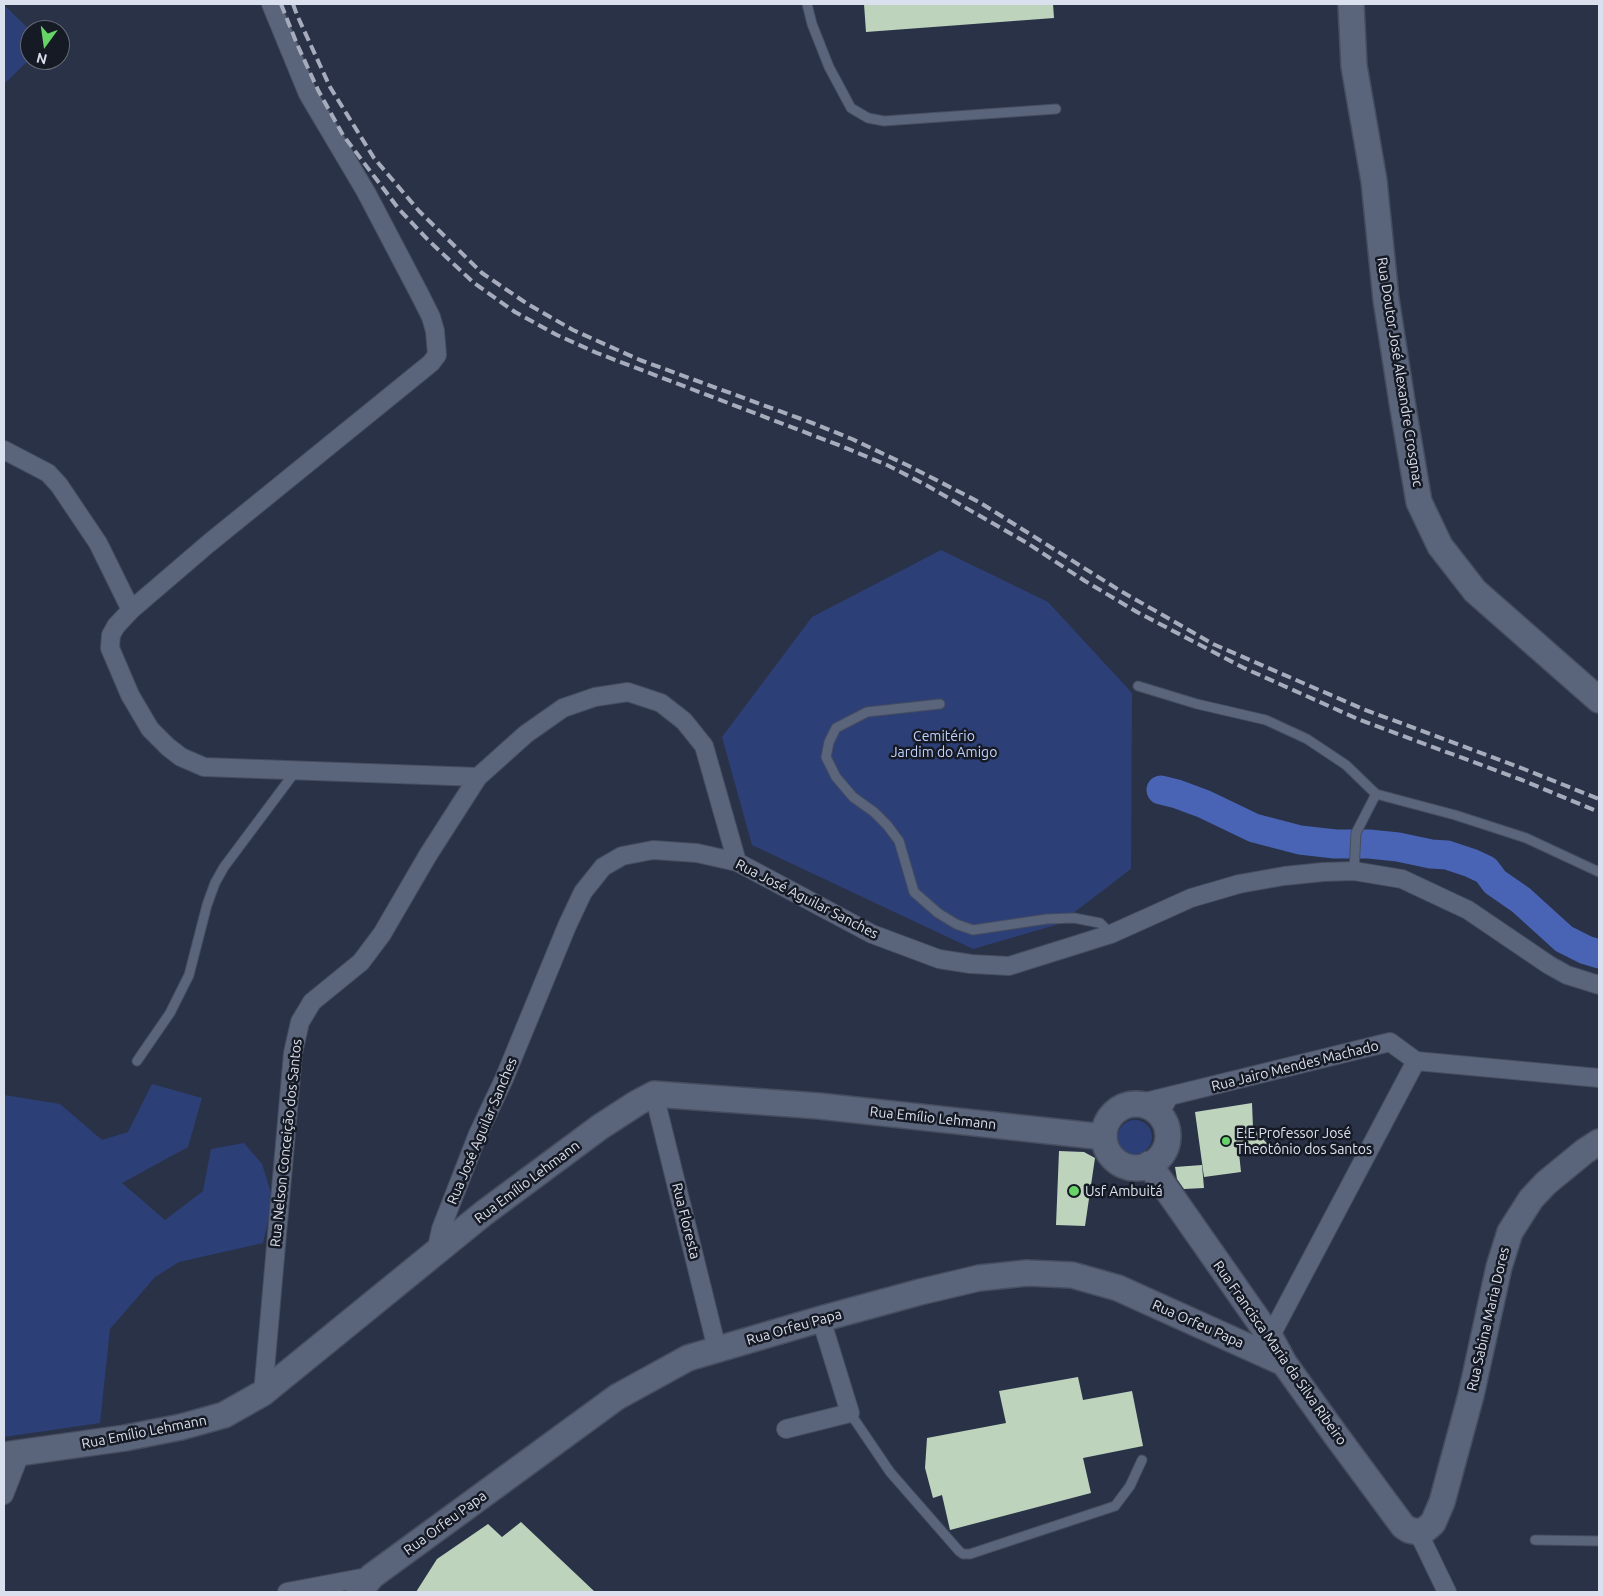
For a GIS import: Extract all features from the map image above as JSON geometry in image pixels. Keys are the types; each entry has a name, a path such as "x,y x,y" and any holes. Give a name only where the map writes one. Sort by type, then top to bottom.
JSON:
{"main road":[{"name":"Rua Doutor José Alexandre Crosgnac","path":"1351,4 1354,66 1374,181 1386,299 1402,408 1419,502 1440,546 1475,591 1599,700"},
{"name":"Rua Emílio Lehmann","path":"12,1454 125,1438 182,1427 224,1415 263,1393 484,1213 600,1127 654,1094 820,1106 1104,1137"},
{"path":"1128,1105 1155,1105 1168,1133 1162,1154 1149,1164 1136,1168 1117,1162 1110,1155 1104,1137 1105,1126 1110,1117 1118,1109 1128,1105"},
{"name":"Rua Sabina Maria Dores","path":"1418,1532 1426,1529 1433,1523 1442,1502 1471,1396 1499,1267 1510,1232 1531,1199 1546,1182 1599,1142"},
{"name":"Rua Francisca Maria da Silva Ribeiro","path":"1149,1164 1270,1337 1284,1363 1403,1526 1418,1532"},
{"name":"Rua Orfeu Papa","path":"366,1584 617,1397 688,1358 821,1319 979,1278 1027,1273 1072,1275 1118,1288 1284,1363"}],"street":[{"path":"271,4 308,94 366,192 427,309 435,331 438,355 431,363 208,544 131,610 116,626 111,635 110,648 130,695 150,729 180,757 204,767 295,772 478,777"},
{"path":"4,450 48,473 73,502 98,543 131,610"},
{"name":"Rua Nelson Conceição dos Santos","path":"263,1393 292,1063 300,1022 312,1002 361,962 382,934 428,855 478,777 526,734 563,708 596,697 628,692 661,703 684,721 704,746 737,862"},
{"name":"Rua José Aguilar Sanches","path":"436,1252 441,1229 478,1134 504,1079 566,926 583,892 602,867 622,856 654,850 697,853 737,862 872,934 940,959 971,964 1009,966 1111,934 1191,898 1239,884 1284,876 1354,871 1402,878 1468,910 1549,965 1567,975 1599,985"},
{"name":"Rua Jairo Mendes Machado","path":"1155,1105 1390,1042 1416,1061"},
{"path":"1270,1337 1416,1061 1599,1078"},
{"name":"Rua Floresta","path":"654,1094 717,1349"},
{"path":"786,1429 850,1413 821,1319"},
{"path":"4,1495 12,1454"},
{"path":"1418,1532 1447,1592"},
{"path":"287,1592 366,1584"}],"lane":[{"path":"807,4 812,24 829,67 851,108 868,118 884,121 1056,108"},
{"path":"1138,686 1197,704 1266,720 1315,745 1346,765 1376,794 1455,815 1526,838 1599,872"},
{"path":"940,704 867,712 836,728 829,742 826,757 836,777 847,790 887,825 899,842 914,892 938,913 956,924 973,930 1047,919 1074,918 1100,923 1111,934"},
{"path":"137,1061 170,1013 189,976 207,906 215,883 224,867 295,772"},
{"path":"1354,871 1356,833 1376,794"},
{"path":"850,1413 890,1472 963,1554 970,1554 1115,1506 1130,1486 1142,1460"},
{"path":"1535,1540 1599,1541"}],"green space":[{"path":"4,5 20,20 20,69 4,84"},
{"name":"Cemitério Jardim do Amigo","path":"941,550 1048,602 1132,693 1131,869 1059,924 973,949 752,845 722,737 812,617"},
{"path":"152,1084 202,1098 188,1147 122,1183 165,1220 203,1191 211,1149 244,1143 262,1164 273,1199 263,1243 179,1262 155,1277 110,1329 100,1423 4,1437 4,1095 60,1104 102,1140 128,1132"},
{"path":"1135,1120 1142,1121 1147,1125 1151,1130 1151,1144 1147,1149 1142,1153 1135,1154 1128,1153 1123,1149 1119,1144 1118,1137 1119,1130 1123,1125 1128,1121"}],"building":[{"path":"864,4 1053,4 1054,18 866,32"},
{"path":"1252,1103 1253,1128 1272,1149 1239,1153 1241,1172 1204,1177 1195,1112"},
{"name":"Usf Ambuitá","path":"1059,1151 1084,1152 1095,1158 1085,1226 1056,1225"},
{"path":"1202,1165 1204,1188 1184,1189 1177,1179 1175,1167"},
{"path":"1078,1377 1083,1400 1132,1391 1143,1446 1083,1458 1091,1493 950,1530 942,1495 933,1498 925,1468 927,1438 1006,1423 999,1391"},
{"path":"521,1522 595,1592 416,1592 437,1559 488,1524 502,1537"}],"waterway":[{"path":"1161,790 1204,804 1254,828 1300,840 1398,847 1431,854 1447,855 1471,863 1486,870 1495,882 1521,900 1564,939 1599,954"}],"railway":[{"path":"281,4 318,90 343,135 398,208 428,240 474,283 515,312 557,335 597,353 887,465 926,485 1027,543 1137,612 1244,668 1360,720 1522,780 1599,812"},
{"path":"293,4 330,87 374,158 419,211 482,273 526,303 573,330 640,360 815,424 909,466 979,502 1119,590 1213,644 1363,709 1599,799"}],"place":[{"name":"E.E Professor José Theotônio dos Santos","path":"1226,1141"},
{"name":"Usf Ambuitá","path":"1074,1191"}]}
